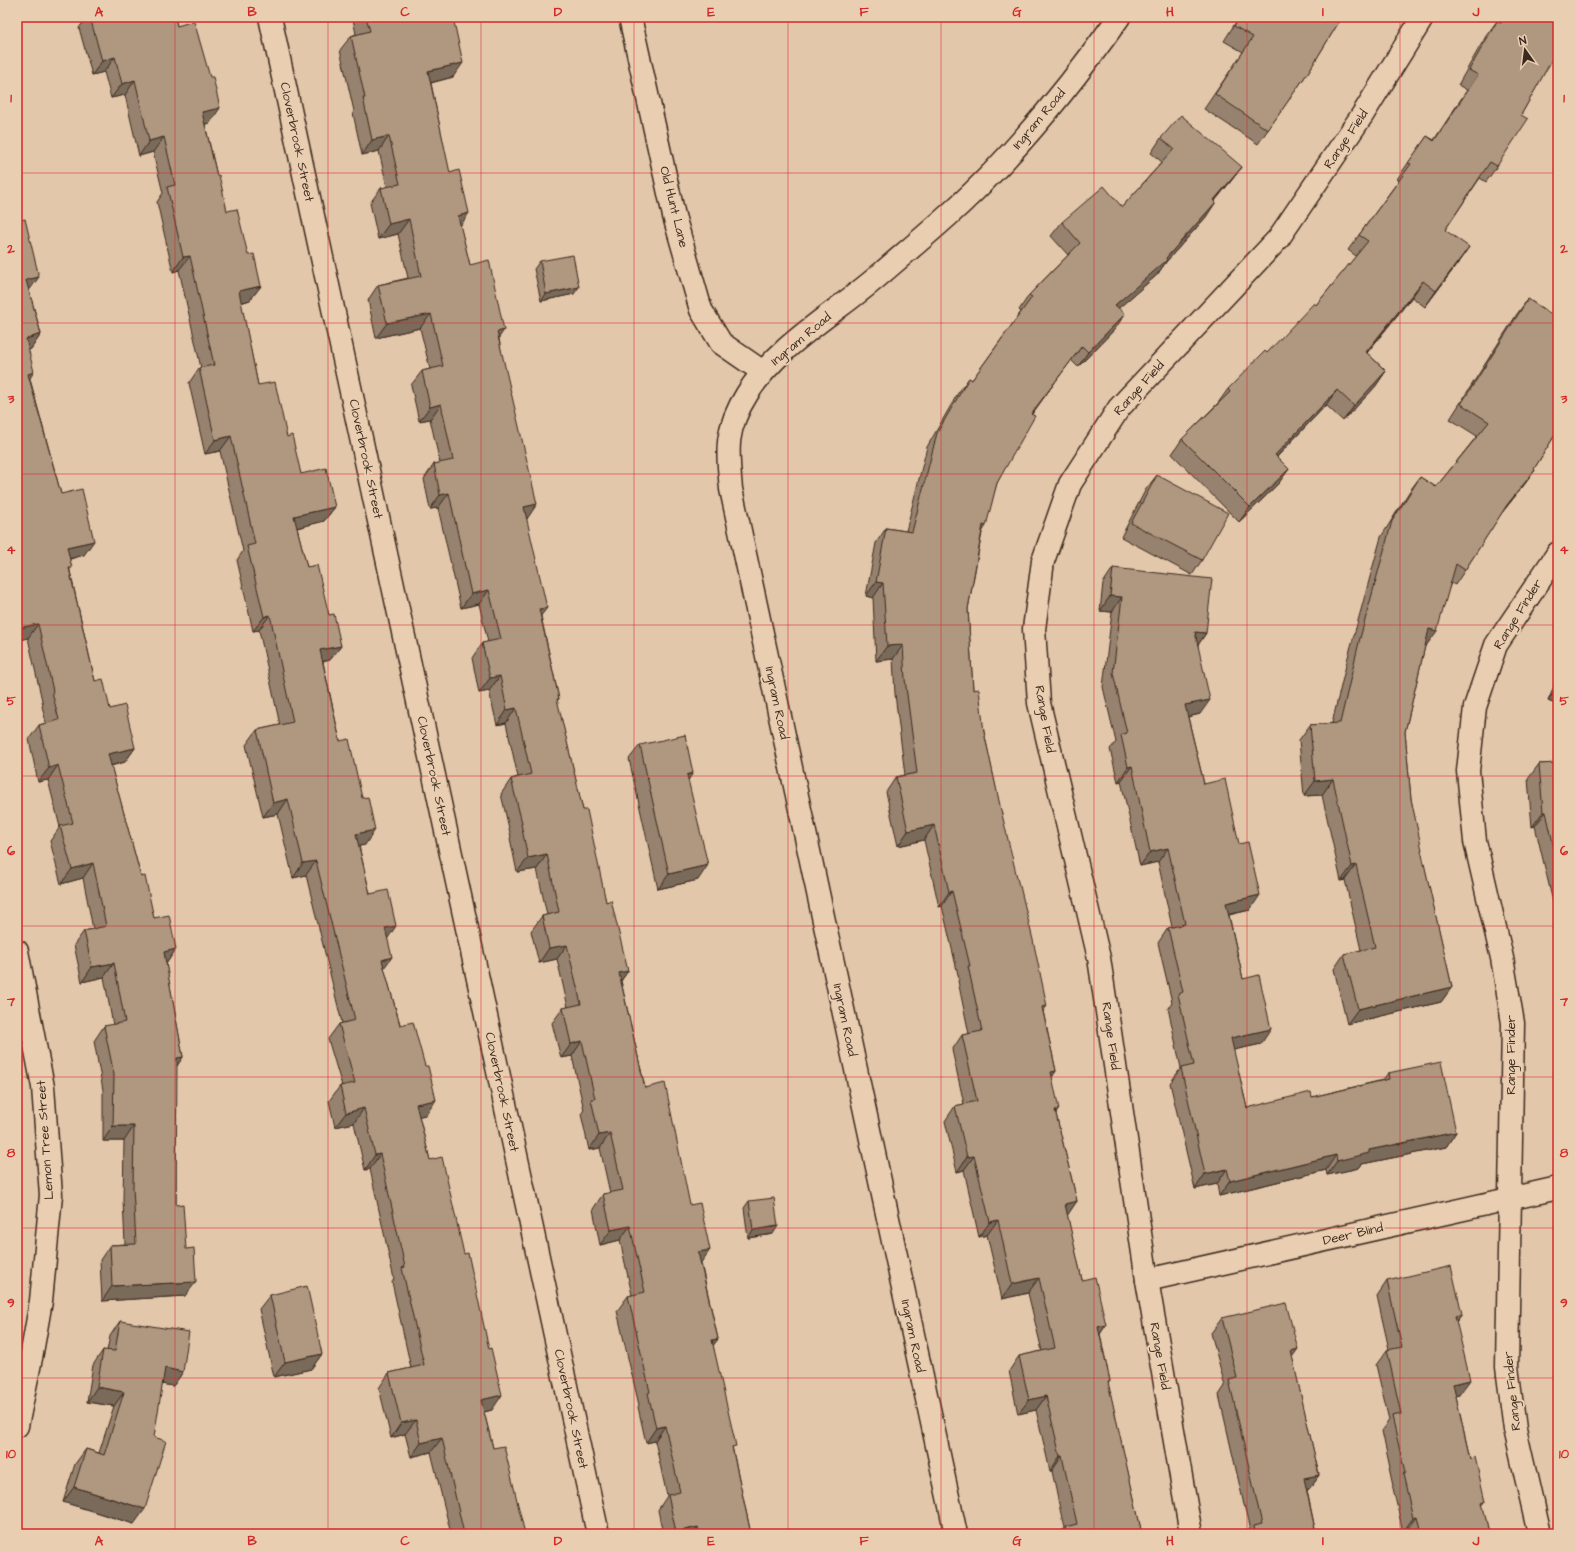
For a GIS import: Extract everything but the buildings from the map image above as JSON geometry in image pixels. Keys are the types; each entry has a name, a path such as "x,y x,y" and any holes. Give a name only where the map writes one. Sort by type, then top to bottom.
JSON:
{"street":[{"name":"Cloverbrook Street","path":"270,17 598,1534"},
{"name":"Old Hunt Lane","path":"630,17 674,216 701,310 721,343 763,372"},
{"name":"Ingram Road","path":"956,1534 731,489 728,457 729,437 735,416 747,394 763,372 781,353 869,284 934,227 993,172 1040,120 1119,17"},
{"name":"Range Field","path":"1191,1534 1147,1280 1099,958 1039,703 1034,629 1043,561 1070,484 1119,408 1278,240 1363,114 1423,17"},
{"name":"Range Finder","path":"1538,1534 1515,1429 1507,1367 1513,1023 1502,958 1475,841 1468,771 1475,706 1496,645 1558,552"},
{"name":"Lemon Tree Street","path":"17,951 43,1087 51,1195 41,1301 17,1426"},
{"name":"Deer Blind","path":"1147,1280 1558,1188"}]}
